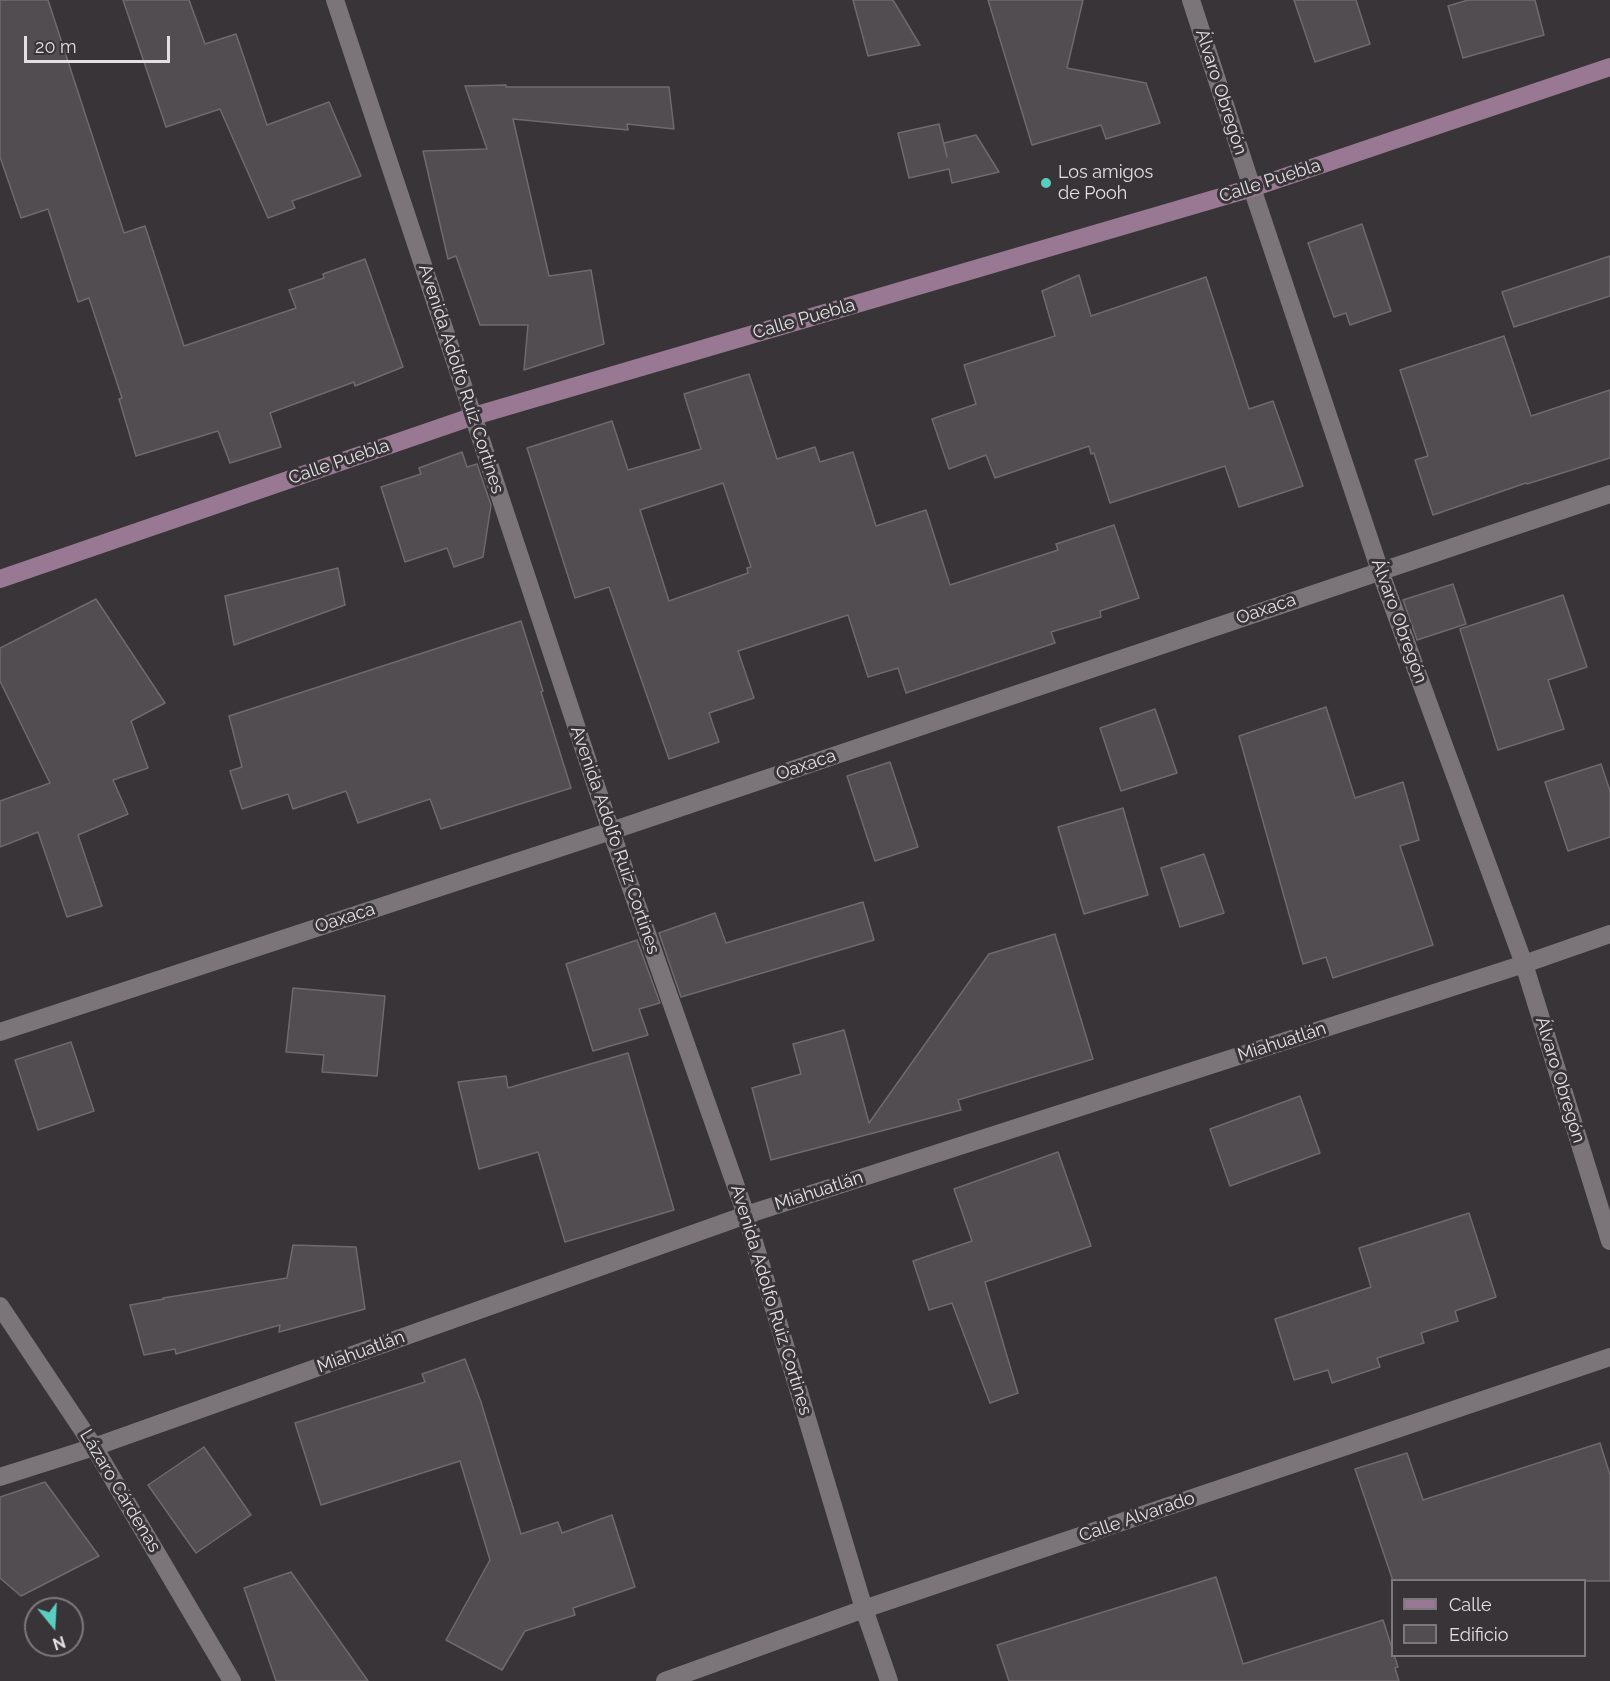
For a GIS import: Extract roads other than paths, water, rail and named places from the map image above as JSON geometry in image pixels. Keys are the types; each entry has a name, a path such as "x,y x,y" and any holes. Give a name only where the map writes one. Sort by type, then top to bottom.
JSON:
{"street":[{"name":"Avenida Adolfo Ruiz Cortines","path":"335,0 611,831 746,1215 864,1609 889,1681"},
{"name":"Álvaro Obregón","path":"1191,0 1380,571 1524,964 1610,1241"},
{"name":"Calle Puebla","path":"0,579 474,416 1252,188 1610,67"},
{"name":"Oaxaca","path":"0,1032 611,831 1610,494"},
{"name":"Miahuatlán","path":"0,1477 94,1447 746,1215 1524,964 1610,934"},
{"name":"Lázaro Cárdenas","path":"0,1306 94,1447 232,1681"},
{"name":"Calle Alvarado","path":"665,1681 864,1609 1610,1357"}],"place":[{"name":"Los amigos de Pooh","path":"1046,183"}]}
